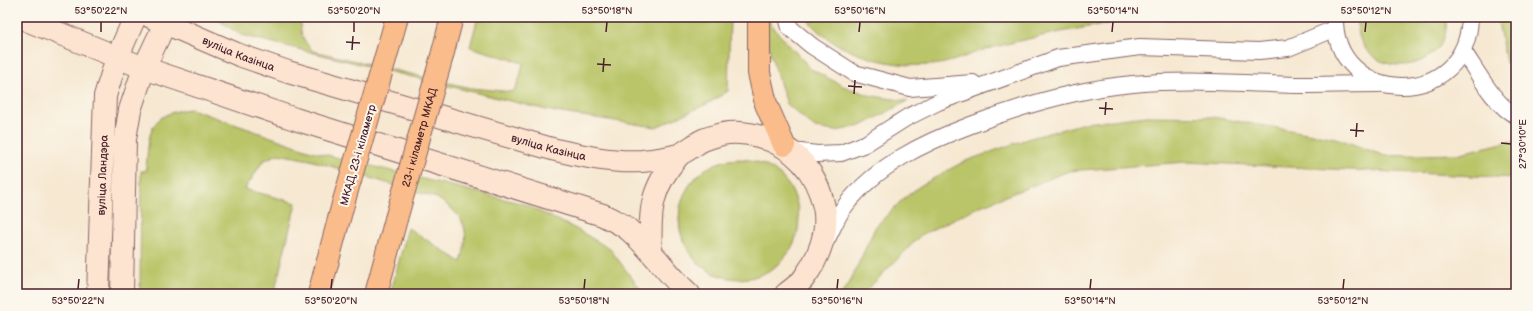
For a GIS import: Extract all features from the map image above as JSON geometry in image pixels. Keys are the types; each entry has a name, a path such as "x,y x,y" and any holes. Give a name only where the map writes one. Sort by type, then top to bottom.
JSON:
{"highway":[{"name":"МКАД, 23-і кіламетр","path":"319,294 343,204 397,17"},
{"name":"23-і кіламетр МКАД","path":"376,294 452,17"},
{"path":"758,17 759,73 766,104 788,148"}],"main road":[{"path":"19,17 144,68 295,119 579,206 603,215 629,230 651,252 672,279 689,294"},
{"name":"вуліца Ландэра","path":"98,294 105,96 117,58 135,17"},
{"name":"вуліца Ландэра","path":"122,294 125,139 130,110 161,19"},
{"name":"вуліца Казінца","path":"161,19 288,72 552,149 587,157 615,161 642,161 679,155 702,140 724,134 748,133 788,148 814,177 821,194 825,214 818,255 804,279 786,294"},
{"path":"651,252 649,225 653,195 664,172 679,155"}],"lane":[{"path":"787,17 790,28 812,46 854,73 910,88 996,80"},
{"path":"818,255 844,207 873,177 894,161 935,139 1010,110 1076,92 1133,84 1184,82 1295,85 1379,84 1399,88 1418,86 1436,79 1451,67 1463,51 1470,32 1470,17"},
{"path":"788,148 817,154 841,153 865,144 906,118 938,102 1058,58 1140,47 1259,50 1288,48 1335,23 1342,52 1358,72 1379,84"},
{"path":"1463,51 1493,94 1510,113 1516,114"}],"green space":[{"path":"214,17 302,17 302,36 313,51 471,88 513,92 520,78 523,63 470,47 478,17 730,17 728,91 709,103 656,127 555,112 241,35"},
{"path":"766,17 778,33 811,69 843,86 872,96 908,101 861,126 836,131 815,128 787,104 770,53"},
{"path":"806,17 1264,17 1257,20 1155,19 1114,23 1013,42 945,63 915,65 880,61 862,56 846,49 830,40 817,30"},
{"path":"1357,17 1446,17 1444,37 1435,52 1421,61 1403,65 1386,63 1371,54 1360,39"},
{"path":"1497,17 1516,17 1513,41 1516,42 1516,70 1506,63"},
{"path":"191,109 311,151 524,204 576,229 610,249 644,294 390,294 408,228 461,262 464,251 465,232 460,217 437,198 310,160 278,154 263,161 245,189 296,203 274,294 140,294 141,171 146,171 150,136 153,127 158,120 177,111"},
{"path":"1147,116 1213,117 1336,138 1385,156 1457,154 1511,141 1516,142 1516,178 1186,162 1069,171 978,207 921,235 863,294 841,294 849,284 876,226 902,200 920,186 963,162 1027,139 1085,123"},
{"path":"739,159 762,163 782,176 795,196 799,219 795,242 782,262 762,275 739,279 716,275 696,262 683,242 679,219 683,196 696,176 716,163"}]}
